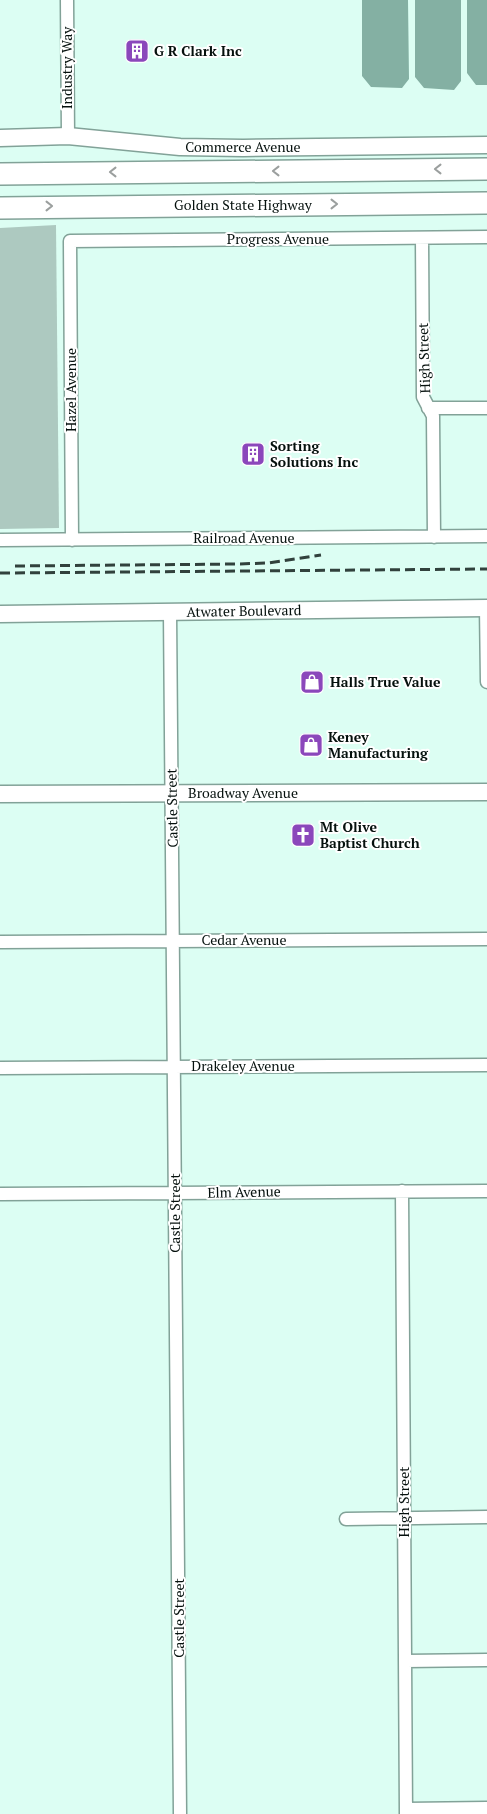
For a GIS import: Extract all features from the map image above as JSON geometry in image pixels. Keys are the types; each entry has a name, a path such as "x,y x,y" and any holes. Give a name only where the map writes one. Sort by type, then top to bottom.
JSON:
{"highway":[{"path":"0,174 487,169"},
{"name":"Golden State Highway","path":"0,208 487,203"}],"street":[{"name":"Industry Way","path":"67,0 68,136"},
{"name":"Commerce Avenue","path":"0,138 68,136 180,147 487,145"},
{"name":"Progress Avenue","path":"70,241 487,237"},
{"name":"High Street","path":"422,238 423,397 433,416 434,537"},
{"name":"Hazel Avenue","path":"70,241 72,540"},
{"path":"428,408 487,408"},
{"name":"Railroad Avenue","path":"0,540 487,536"},
{"path":"486,608 487,682"},
{"name":"Atwater Boulevard","path":"0,614 486,608"},
{"name":"Castle Street","path":"170,612 180,1814"},
{"name":"Broadway Avenue","path":"0,794 487,792"},
{"name":"Cedar Avenue","path":"0,942 487,939"},
{"name":"Drakeley Avenue","path":"0,1068 487,1065"},
{"name":"High Street","path":"402,1191 406,1811"},
{"name":"Elm Avenue","path":"0,1194 487,1191"},
{"path":"346,1519 487,1517"},
{"path":"406,1661 487,1660"},
{"path":"406,1811 487,1808"}],"shaded area":[{"path":"362,0 408,0 409,79 402,88 371,87 362,76"},
{"path":"415,0 461,0 461,81 454,90 424,88 415,77"},
{"path":"467,0 487,0 487,85 476,85 467,73"},
{"path":"56,225 59,528 0,529 0,228"}],"railway":[{"path":"15,566 268,563 321,555"},
{"path":"0,573 487,569"}],"place":[{"name":"G R Clark Inc","path":"137,51"},
{"name":"Sorting Solutions Inc","path":"253,454"},
{"name":"Halls True Value","path":"312,682"},
{"name":"Keney Manufacturing","path":"311,745"},
{"name":"Mt Olive Baptist Church","path":"303,835"}]}
